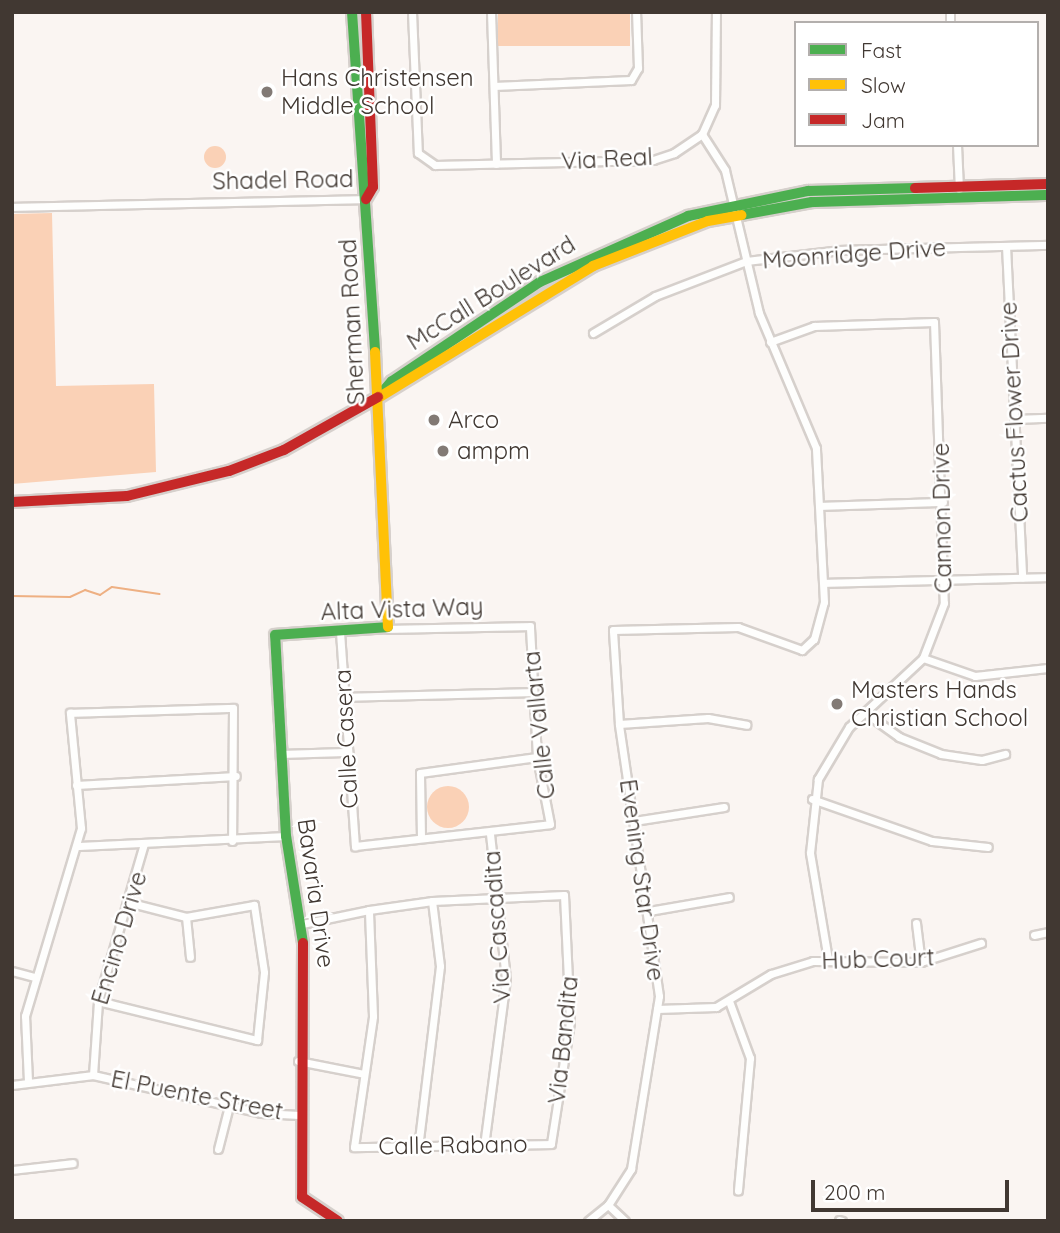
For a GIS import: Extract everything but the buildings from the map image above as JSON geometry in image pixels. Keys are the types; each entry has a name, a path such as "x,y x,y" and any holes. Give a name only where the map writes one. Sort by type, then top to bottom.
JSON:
{"main road":[{"name":"Sherman Road","path":"352,12 366,199 387,629"},
{"name":"Shadel Road","path":"366,12 373,187 366,199"},
{"name":"McCall Boulevard","path":"377,398 392,381 523,293 612,244 808,191 1048,184"},
{"name":"McCall Boulevard","path":"12,502 127,496 205,478 284,450 377,398 546,293 664,235 734,209 812,202 1048,195"},
{"path":"546,293 612,244"},
{"name":"Alta Vista Way","path":"275,635 387,629"},
{"name":"Bavaria Drive","path":"275,635 279,754 286,836 302,924 307,970 298,1061 302,1197 338,1221"}],"street":[{"name":"Via Real","path":"412,12 418,153 424,162 496,164 653,160 702,134"},
{"path":"491,12 496,164"},
{"path":"494,86 631,80 638,68 636,12"},
{"path":"716,12 717,93 702,134 725,170 746,261 770,342 816,448 824,583 1048,577"},
{"path":"957,147 960,197"},
{"name":"Shadel Road","path":"12,208 366,199"},
{"name":"Moonridge Drive","path":"593,333 655,296 746,261 816,251 1048,245"},
{"name":"Cactus Flower Drive","path":"1006,246 1022,578"},
{"name":"Cannon Drive","path":"770,342 814,326 934,322 947,580 940,624 923,658 864,712 825,761 812,799 810,853 828,959"},
{"path":"1014,419 1048,418"},
{"path":"821,506 943,502"},
{"name":"Evening Star Drive","path":"608,1205 634,1158 657,1009 649,911 619,724 613,630 738,627 802,650 823,614 824,583"},
{"name":"Alta Vista Way","path":"387,629 530,626"},
{"name":"Calle Vallarta","path":"490,833 550,824 537,757 530,626"},
{"name":"Calle Casera","path":"341,632 345,752 355,846 421,838"},
{"path":"923,658 975,676 1048,668"},
{"path":"343,698 532,692"},
{"path":"28,1081 23,1032 34,977 79,846 70,713 233,708 236,776 232,841"},
{"path":"864,712 900,737 941,754 982,760 1005,754"},
{"path":"619,724 708,718 746,725"},
{"path":"279,754 345,752"},
{"path":"490,833 421,838 420,773 537,757"},
{"path":"76,785 236,776"},
{"path":"812,799 932,841 988,848"},
{"path":"634,821 724,807"},
{"name":"Via Cascadita","path":"484,1146 503,1023 499,903 490,833"},
{"path":"79,846 232,841 286,836"},
{"name":"Encino Drive","path":"93,1075 98,1001 144,844"},
{"name":"Via Bandita","path":"499,903 564,895 570,1022 551,1144"},
{"path":"649,911 729,897"},
{"path":"418,1148 440,966 432,901"},
{"path":"302,924 369,910 432,901 499,903"},
{"path":"98,1001 257,1041 264,972 254,905 186,917 127,902"},
{"path":"298,1061 364,1074 375,970 369,910"},
{"path":"186,917 190,957"},
{"path":"916,923 921,962"},
{"path":"1034,935 1048,932"},
{"name":"Hub Court","path":"657,1009 702,1010 729,1001 771,974 828,959 921,962 981,943"},
{"path":"12,971 34,977"},
{"path":"729,1001 750,1058 738,1190"},
{"name":"Calle Rabano","path":"364,1074 354,1147 551,1144"},
{"name":"El Puente Street","path":"12,1085 93,1075 229,1106 299,1115"},
{"path":"218,1149 229,1106"},
{"path":"12,1170 74,1163"},
{"path":"588,1221 608,1205 625,1221"}],"shaded area":[{"path":"498,12 630,12 630,46 498,46"},
{"path":"215,146 223,149 226,157 223,165 215,168 207,165 204,157 207,149"},
{"path":"52,213 56,386 154,384 156,472 12,484 12,214"},
{"path":"448,786 463,792 469,807 463,822 448,828 433,822 427,807 433,792"}],"waterway":[{"path":"12,596 70,597 85,590 100,595 112,587 159,594"}],"traffic: fast":[{"path":"352,12 375,352"},
{"path":"378,397 392,381 540,282 688,216 808,191 915,188"},
{"path":"741,215 812,202 1048,195"},
{"path":"303,943 286,836 275,635 388,627"}],"traffic: slow":[{"path":"378,398 593,266 708,221 741,215"},
{"path":"375,352 388,627"}],"traffic: jam":[{"path":"366,12 373,187 366,199"},
{"path":"915,188 1048,184"},
{"path":"12,502 127,496 229,471 284,450 378,397"},
{"path":"303,943 302,1197 338,1221"}],"place":[{"name":"Hans Christensen Middle School","path":"267,92"},
{"name":"Arco","path":"434,420"},
{"name":"ampm","path":"443,451"},
{"name":"Masters Hands Christian School","path":"837,704"}]}
